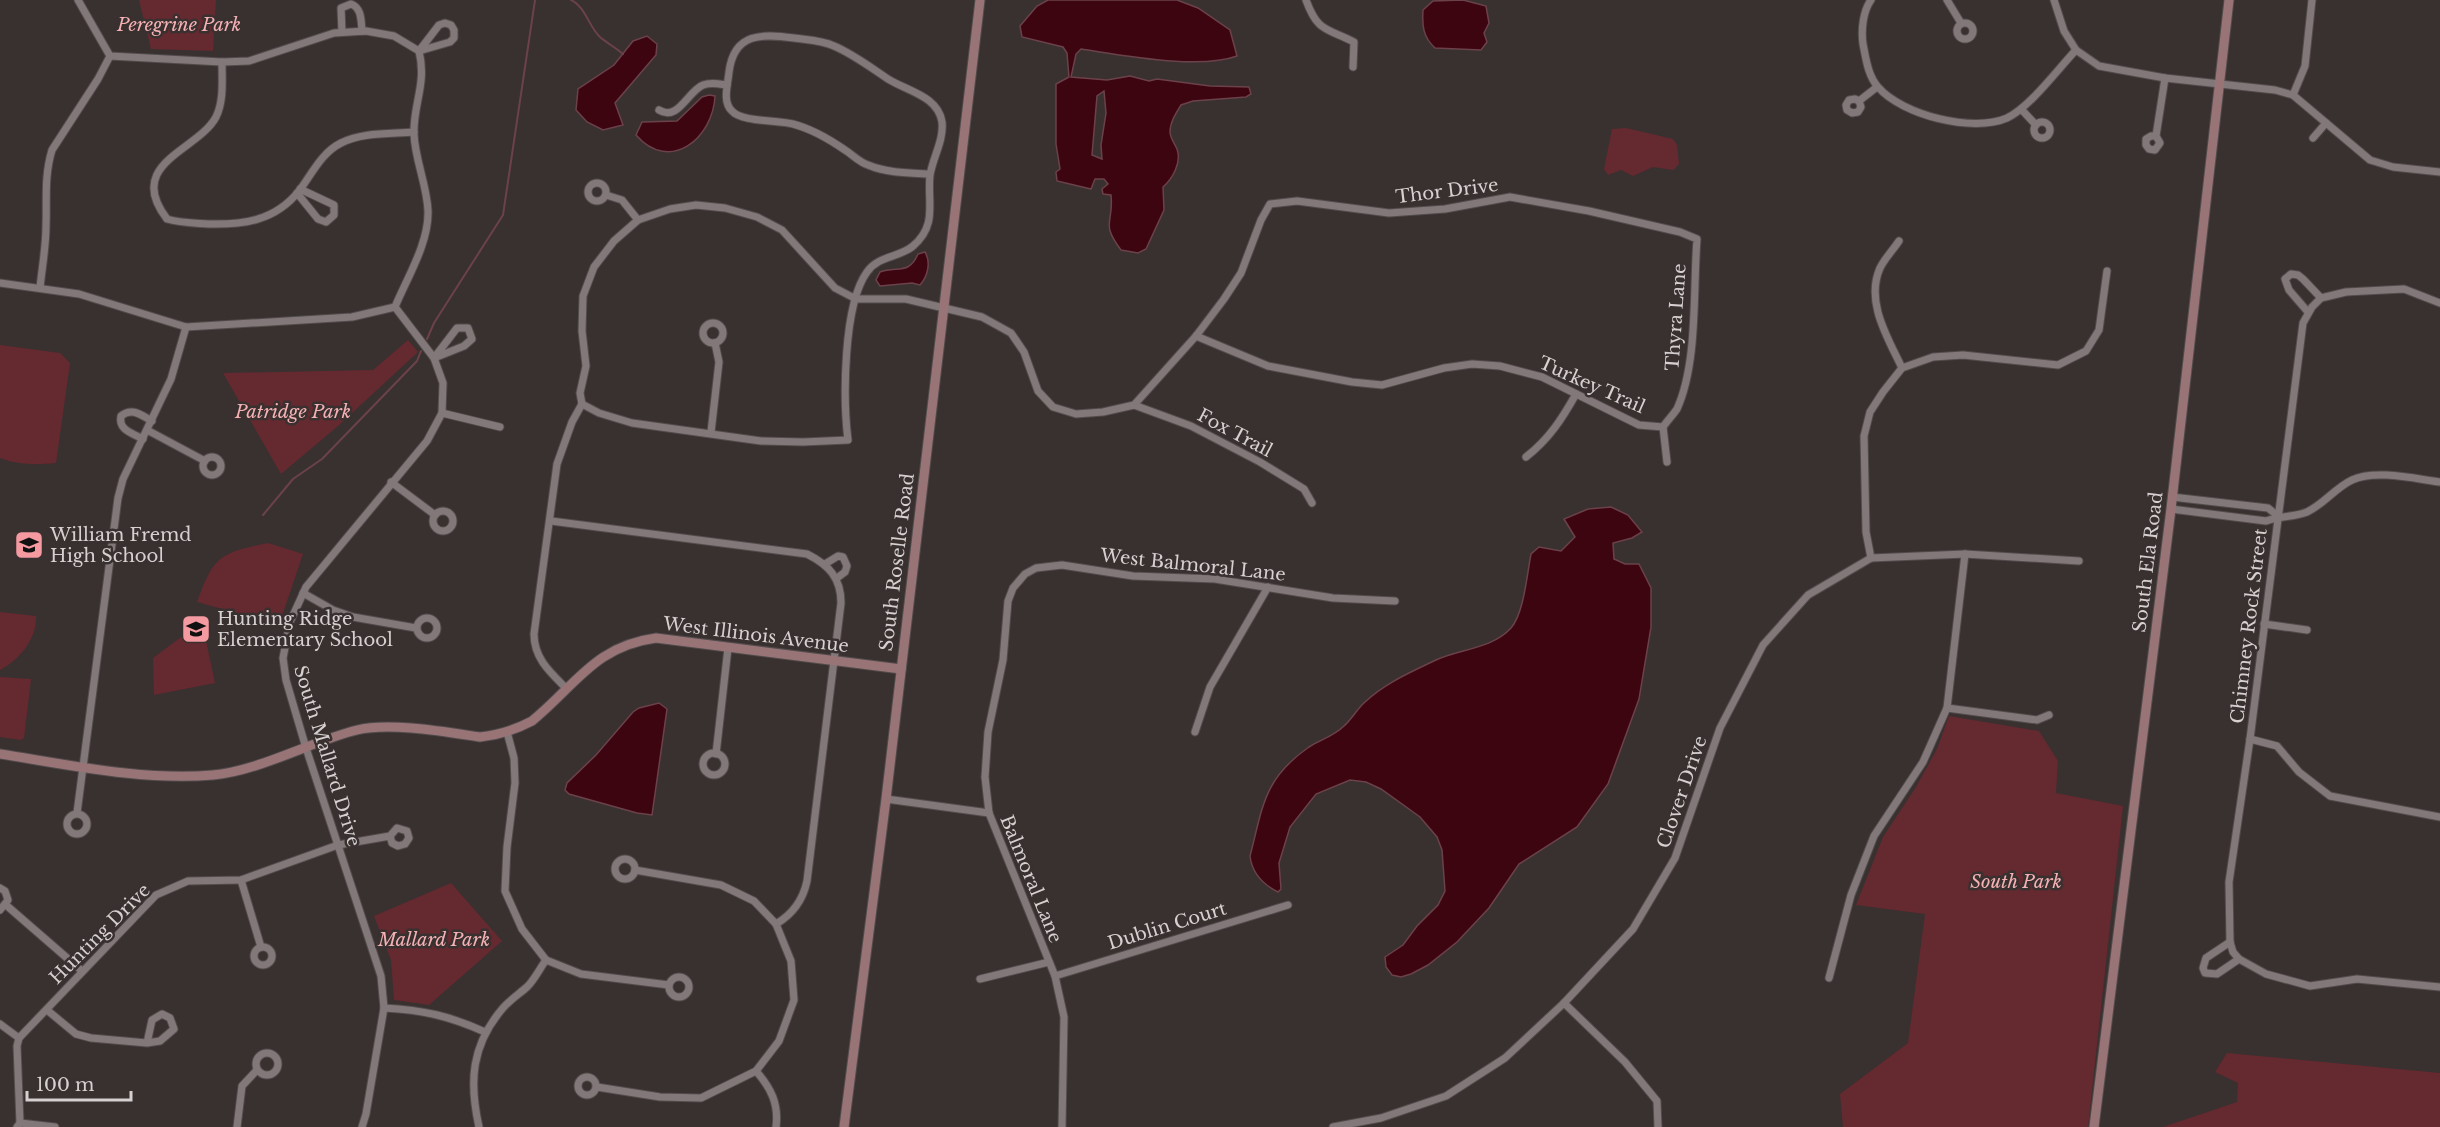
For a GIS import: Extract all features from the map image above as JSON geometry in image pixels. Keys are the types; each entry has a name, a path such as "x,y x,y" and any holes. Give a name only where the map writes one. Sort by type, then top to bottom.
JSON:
{"main road":[{"name":"South Roselle Road","path":"844,1127 886,799 980,0"},
{"name":"South Ela Road","path":"2094,1127 2171,509 2229,0"},
{"name":"West Illinois Avenue","path":"0,754 159,776 215,775 242,769 359,729 387,727 480,736 507,732 531,721 598,660 617,648 656,639 901,669"}],"street":[{"path":"78,0 110,56"},
{"path":"1306,0 1312,16 1320,27 1354,42 1353,67"},
{"path":"1871,0 1866,7 1862,37 1867,64 1877,87 1894,101 1912,111 1946,121 1980,123 2006,119 2021,109 2076,50"},
{"path":"1947,0 1962,23"},
{"path":"2054,0 2064,31 2076,50 2099,66 2165,78 2275,90 2293,95 2370,160 2393,166 2440,172"},
{"path":"2293,95 2305,66 2312,0"},
{"path":"342,32 341,8 351,4 356,6 360,12 362,31"},
{"path":"0,283 88,296 186,327 345,317 394,307 421,245 427,224 427,199 414,132 422,80 419,51 439,25 452,25 455,35 450,42 419,51 394,36 362,31 334,33 249,61 222,62 110,56"},
{"path":"582,404 599,413 632,423 711,432 761,441 848,440 844,407 845,367 856,298 862,280 874,264 906,252 922,237 927,227 931,208 930,174 942,129 939,111 925,98 893,82 836,46 772,36 751,38 738,48 734,56 728,85 726,100 728,107 737,116 782,122 805,128 833,142 866,165 878,169 930,174"},
{"path":"40,288 45,241 46,171 52,150 98,79 110,56"},
{"path":"222,62 220,104 216,116 203,132 174,153 160,169 156,179 156,200 167,219 178,222 232,225 263,218 282,207 299,191 324,155 344,141 358,137 414,132"},
{"path":"2156,136 2165,78"},
{"path":"659,110 672,112 705,84 728,85"},
{"path":"1859,101 1877,87"},
{"path":"2021,109 2036,125"},
{"path":"2313,138 2326,123"},
{"path":"299,191 334,205 334,215 326,222 318,219 299,191"},
{"path":"606,195 622,200 638,220"},
{"name":"Thor Drive","path":"1196,336 1241,273 1261,220 1270,204 1297,201 1389,213 1445,209 1510,198 1589,211 1680,232 1697,239"},
{"path":"567,689 542,663 534,643 557,464 572,422 582,404 580,393 586,366 582,332 583,296 594,267 614,241 638,220 670,209 696,205 724,208 757,217 782,230 835,288 856,298 906,299 982,317 1011,333 1024,352 1038,391 1053,407 1076,414 1103,412 1134,405 1196,336"},
{"name":"Thyra Lane","path":"1663,427 1676,411 1686,385 1691,350 1697,239"},
{"path":"1899,241 1880,268 1874,297 1884,330 1902,368"},
{"path":"1871,558 1866,532 1864,436 1870,412 1902,368 1934,357 1963,355 2058,365 2086,351 2099,330 2107,271"},
{"path":"2320,298 2298,275 2291,274 2285,279 2289,290 2310,309 2320,298 2346,292 2404,289 2440,303"},
{"name":"South Mallard Drive","path":"362,1127 384,1008 381,976 306,748 286,680 283,658 290,622 312,579 427,441 442,412 443,383 434,358 394,307"},
{"name":"Chimney Rock Street","path":"2239,958 2233,952 2230,942 2229,882 2250,739 2303,323 2310,309"},
{"path":"77,813 118,498 123,479 171,379 186,327"},
{"path":"457,328 468,328 472,339 464,346 434,358 457,328"},
{"name":"Turkey Trail","path":"1196,336 1268,366 1352,382 1382,385 1444,368 1472,364 1492,365 1542,377 1640,425 1663,427"},
{"path":"711,432 719,362 715,343"},
{"path":"1526,457 1541,445 1558,426 1576,394"},
{"name":"Fox Trail","path":"1134,405 1191,426 1260,462 1304,489 1312,503"},
{"path":"142,440 122,428 121,416 127,412 134,412 152,421"},
{"path":"442,412 500,427"},
{"path":"1663,427 1667,462"},
{"path":"147,430 205,461"},
{"path":"2171,509 2266,521 2278,516 2304,513 2352,480 2368,476 2440,482"},
{"path":"391,482 435,515"},
{"path":"2172,497 2268,508 2278,516"},
{"path":"551,521 807,554 827,566 837,578 841,603 805,889 792,913 776,924"},
{"path":"1828,978 1851,896 1874,836 1923,762 1947,708 1965,554"},
{"name":"Clover Drive","path":"1333,1127 1380,1118 1446,1096 1505,1058 1564,1003 1632,929 1675,858 1720,728 1763,645 1808,595 1871,558 1965,554 2079,561"},
{"path":"827,566 838,556 843,557 847,566 845,572 837,578"},
{"name":"West Balmoral Lane","path":"1025,574 1036,568 1062,565 1133,576 1215,579 1333,598 1395,601"},
{"name":"Balmoral Lane","path":"1025,574 1013,588 1008,601 1003,660 988,732 985,777 989,813 1055,976 1064,1017 1062,1127"},
{"path":"1195,732 1210,687 1268,587"},
{"path":"303,593 333,610 353,617 416,628"},
{"path":"2264,624 2307,630"},
{"path":"716,754 728,648"},
{"path":"1947,708 2037,720 2049,715"},
{"path":"507,732 514,758 515,783 507,847 505,891 522,929 546,960 581,974 669,985"},
{"path":"2250,739 2277,746 2299,772 2330,796 2440,817"},
{"path":"886,799 989,813"},
{"name":"Hunting Drive","path":"19,1038 156,895 188,881 241,880 338,845 390,836"},
{"path":"597,1087 660,1097 701,1098 756,1071 779,1041 794,1000 791,960 776,924 754,902 720,885 635,870"},
{"path":"241,880 261,947"},
{"path":"0,888 8,896 3,908 82,971"},
{"name":"Dublin Court","path":"1055,976 1288,905"},
{"path":"2230,942 2206,958 2203,968 2205,973 2217,974 2239,958 2266,974 2310,986 2357,979 2440,987"},
{"path":"479,1127 472,1098 475,1061 485,1032 504,1007 530,985 546,960"},
{"path":"980,979 1049,962"},
{"path":"1564,1003 1625,1062 1657,1101 1658,1127"},
{"path":"384,1008 420,1010 457,1019 485,1032"},
{"path":"46,1010 76,1034 91,1038 147,1043 160,1041 174,1029 170,1018 162,1014 152,1020 147,1043"},
{"path":"0,1024 19,1038 16,1047 19,1125 55,1127"},
{"path":"237,1127 242,1086 258,1070"},
{"path":"756,1071 771,1088 778,1114 776,1127"}],"green space":[{"name":"Peregrine Park","path":"139,0 216,0 213,51 151,49"},
{"path":"1626,128 1673,139 1677,145 1679,164 1673,170 1653,167 1633,176 1621,170 1608,175 1604,169 1612,129"},
{"name":"Patridge Park","path":"408,340 418,352 338,426 281,474 223,373 373,370"},
{"path":"0,345 60,353 70,363 56,463 28,464 0,458"},
{"path":"268,543 303,554 281,619 273,623 197,602 208,575 221,559 229,553"},
{"path":"0,612 36,616 36,625 26,648 14,661 0,670"},
{"path":"192,629 205,636 215,683 154,695 153,658"},
{"path":"0,677 31,679 24,738 21,740 0,737"},
{"name":"South Park","path":"1949,716 2039,731 2058,761 2056,793 2123,806 2088,1127 1843,1127 1840,1094 1908,1043 1925,914 1856,905 1883,837 1916,787 1937,749"},
{"name":"Mallard Park","path":"451,883 502,941 429,1005 394,1000 391,960 374,916"},
{"path":"2227,1053 2440,1073 2440,1127 2163,1127 2237,1102 2238,1083 2215,1072"}],"shaded area":[{"path":"1048,0 1177,0 1198,8 1230,30 1237,56 1221,60 1182,62 1081,49 1076,54 1071,77 1107,80 1130,76 1149,81 1157,79 1210,86 1249,87 1251,94 1246,97 1193,101 1181,105 1170,128 1178,160 1173,175 1163,187 1164,210 1146,249 1138,253 1121,250 1111,234 1109,223 1111,195 1103,194 1102,189 1108,184 1104,179 1095,179 1091,189 1057,181 1056,172 1060,169 1056,144 1056,84 1069,77 1067,53 1063,47 1022,37 1020,26 1037,6","holes":["1104,91 1106,113 1101,145 1102,159 1092,155 1097,96"]},
{"path":"1463,0 1486,6 1489,23 1484,33 1487,42 1481,50 1435,48 1424,31 1423,10 1433,1"},
{"path":"647,36 657,44 656,55 615,103 623,125 603,130 587,122 576,110 578,89 614,65 633,41"},
{"path":"715,96 707,125 688,146 675,151 662,151 649,146 636,135 642,122 677,121 702,97"},
{"path":"925,252 928,269 920,285 912,283 880,286 876,280 880,272 907,267 915,261 918,254"},
{"path":"1611,507 1628,515 1642,532 1632,538 1613,543 1614,559 1625,564 1639,564 1651,588 1651,627 1639,699 1608,784 1577,827 1519,864 1489,908 1457,942 1428,965 1411,974 1401,977 1392,975 1386,967 1385,957 1403,945 1417,926 1438,905 1445,891 1442,850 1437,837 1420,817 1381,789 1366,782 1350,780 1316,794 1290,827 1279,863 1281,889 1278,892 1260,878 1253,868 1250,856 1267,795 1282,771 1294,759 1309,747 1340,729 1362,705 1381,689 1445,656 1485,644 1503,635 1511,628 1519,613 1531,554 1539,547 1561,551 1575,537 1564,519 1588,509"},
{"path":"659,703 667,709 652,815 569,794 565,790 567,783 596,755 633,712 639,708"}],"waterway":[{"path":"427,339 434,323 503,215 535,0"},
{"path":"571,0 580,7 600,37 623,54"},
{"path":"263,515 293,479 322,459 417,361 421,351"}],"place":[{"name":"William Fremd High School","path":"29,545"},
{"name":"Hunting Ridge Elementary School","path":"196,629"}]}
